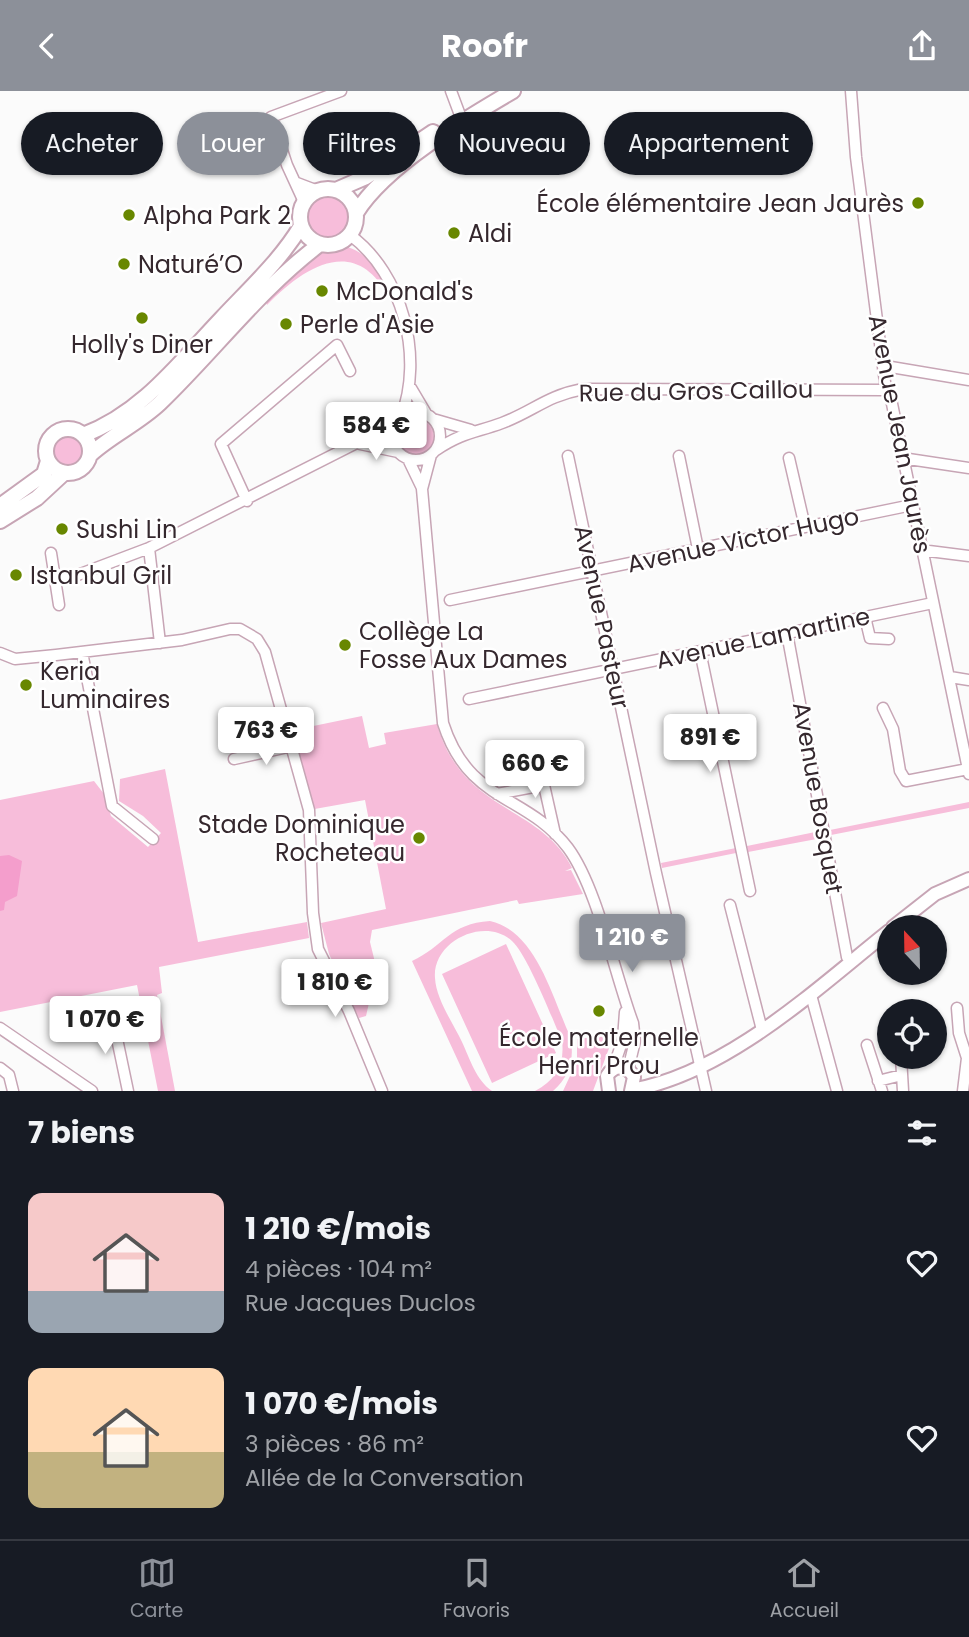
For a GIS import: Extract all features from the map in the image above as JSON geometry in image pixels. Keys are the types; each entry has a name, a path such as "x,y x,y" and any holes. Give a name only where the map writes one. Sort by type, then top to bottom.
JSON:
{"main road":[{"path":"463,112 499,91"},
{"path":"301,226 311,240 320,244 336,244 350,235 356,213 368,195 431,144 513,91"},
{"path":"83,435 121,417 171,372 280,257 301,226 304,202 318,191 336,190 366,177 434,131"},
{"path":"336,190 349,199 356,213"},
{"path":"0,521 37,498 64,473 83,468 91,454 130,429 157,406 286,272 320,244"},
{"path":"0,506 44,474 48,461 46,447 53,435 69,429 83,435 91,454"},
{"path":"48,461 64,473"}],"street":[{"path":"304,202 287,165 271,117 341,91"},
{"path":"451,91 459,112"},
{"name":"Avenue Jean Jaurès","path":"851,91 864,230 885,366 886,390 891,399 969,772"},
{"path":"297,183 318,191"},
{"path":"350,235 379,262 402,309 411,387 440,431 422,489"},
{"path":"247,501 221,444 337,345 350,371"},
{"path":"885,366 969,380"},
{"path":"398,452 392,438 411,387"},
{"name":"Rue du Gros Caillou","path":"434,453 471,430 504,422 561,393 583,389 886,390"},
{"path":"55,579 75,576 149,548 360,444 414,412 471,430"},
{"path":"360,444 398,452 408,459 422,489 443,723 457,758 471,776 555,834 568,848 584,876 635,1035 631,1082"},
{"path":"408,459 420,460 434,453"},
{"name":"Avenue Pasteur","path":"568,456 706,1091"},
{"path":"679,456 698,549"},
{"path":"789,458 805,527"},
{"path":"902,458 969,468"},
{"name":"Avenue Victor Hugo","path":"450,600 912,505"},
{"path":"149,548 160,643"},
{"path":"921,550 969,556"},
{"path":"51,553 59,605"},
{"name":"Avenue Lamartine","path":"469,699 933,603"},
{"path":"865,617 870,638 888,639"},
{"path":"0,653 15,659 160,643 230,629 240,629 257,639 265,652 309,810 313,913 318,949 349,1011 382,1091"},
{"name":"Avenue Bosquet","path":"787,633 847,957 851,961"},
{"path":"700,651 750,891"},
{"path":"82,652 112,806 152,839"},
{"path":"950,677 969,680"},
{"path":"883,708 893,729 900,771 906,781 969,772"},
{"path":"234,759 292,746"},
{"path":"497,794 541,783 544,785 555,834"},
{"path":"908,915 935,894 969,879"},
{"path":"730,905 762,1030"},
{"path":"613,1069 631,1082 653,1086 699,1065 738,1046 762,1030 811,995 877,940"},
{"path":"811,995 837,1091"},
{"path":"609,1091 607,1076 613,1069 625,1029 623,998"},
{"path":"957,1008 959,1033 967,1058 963,1091"},
{"path":"113,1016 128,1091"},
{"path":"0,1028 92,1091"},
{"path":"867,1045 880,1086 902,1075"},
{"path":"0,1067 9,1075 13,1091"},
{"path":"902,1069 903,1091"}],"shaded area":[{"path":"330,195 339,196 346,201 351,208 351,226 346,233 339,238 330,239 321,238 314,233 309,226 308,217 309,208 314,201 321,196"},
{"path":"347,247 362,254 374,267 389,298 376,278 361,267 346,262 330,263 297,278 267,305 266,302 302,266 323,253"},
{"path":"416,419 429,424 434,437 429,450 416,455 403,450 398,437 403,424"},
{"path":"69,435 80,440 85,451 80,462 69,467 58,462 53,451 58,440"},
{"path":"362,716 369,748 386,744 384,733 437,724 449,753 464,775 483,792 541,831 558,847 572,868 565,871 571,870 583,894 519,904 517,900 372,930 370,942 384,999 369,1003 366,1016 359,1018 329,954 321,923 386,909 365,800 309,810 289,731"},
{"path":"165,769 198,942 307,922 309,938 159,967 162,993 157,995 175,1091 158,1091 137,985 0,1012 0,800 94,781 104,794 111,816 148,847 161,833 143,816 119,801 120,779"},
{"path":"969,802 969,808 831,835 830,830"},
{"path":"820,831 822,838 748,852 747,846"},
{"path":"736,848 736,853 662,868 661,863"},
{"path":"9,855 22,861 17,896 5,902 4,910 0,911 0,856"},
{"path":"490,921 506,927 531,951 549,985 570,1036 570,1066 564,1079 553,1091 535,1091 548,1082 558,1070 562,1057 562,1041 532,973 512,941 501,934 488,931 462,936 442,953 436,965 436,986 442,1002 478,1075 492,1091 472,1091 412,961 465,926"},
{"path":"506,944 556,1053 492,1083 442,974"},
{"path":"614,1035 593,1091 563,1091 577,1061 577,1039"}],"place":[{"name":"École élémentaire Jean Jaurès","path":"918,203"},
{"name":"Alpha Park 2","path":"129,215"},
{"name":"Aldi","path":"454,233"},
{"name":"Naturé’O","path":"124,264"},
{"name":"McDonald's","path":"322,291"},
{"name":"Holly's Diner","path":"142,318"},
{"name":"Perle d'Asie","path":"286,324"},
{"name":"Sushi Lin","path":"62,529"},
{"name":"Istanbul Gril","path":"16,575"},
{"name":"Collège La Fosse Aux Dames","path":"345,645"},
{"name":"Keria Luminaires","path":"26,685"},
{"name":"Stade Dominique Rocheteau","path":"419,838"},
{"name":"École maternelle Henri Prou","path":"599,1011"}]}
